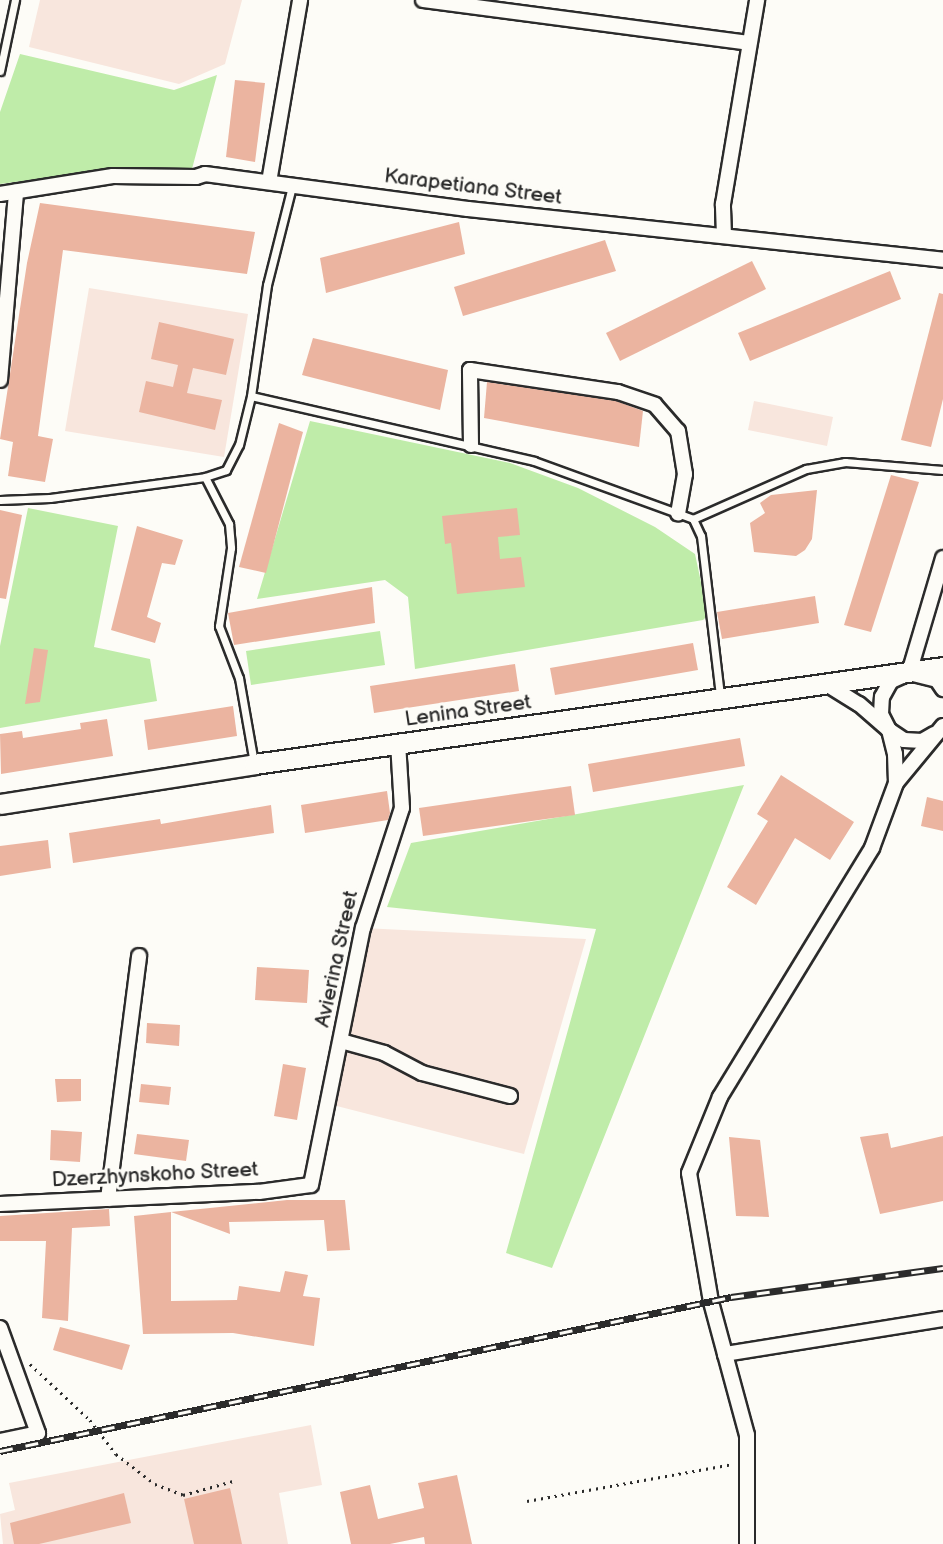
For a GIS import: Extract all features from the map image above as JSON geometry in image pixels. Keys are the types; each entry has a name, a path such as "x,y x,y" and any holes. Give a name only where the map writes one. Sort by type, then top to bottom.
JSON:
{"main road":[{"name":"Lenina Street","path":"0,804 398,743 721,701 943,667"}],"street":[{"path":"269,182 300,0"},
{"path":"423,0 748,43"},
{"path":"724,236 723,204 757,0"},
{"name":"Karapetiana Street","path":"0,194 113,176 196,177 205,173 468,209 943,260"},
{"path":"0,380 16,192"},
{"path":"471,445 470,370 618,392 655,405 678,431 685,474 678,513"},
{"path":"909,673 943,558"},
{"path":"896,782 895,754 889,730 881,714 881,697 891,681 909,673 937,680 943,689"},
{"path":"828,685 859,704 904,740 922,741 943,727"},
{"path":"747,1544 747,1435 711,1302 689,1173 720,1097 872,848 896,782 943,727"},
{"name":"Avierina Street","path":"311,1185 369,906 402,808 398,743"},
{"path":"108,1199 139,956"},
{"path":"341,1041 384,1053 422,1073 510,1096"},
{"name":"Dzerzhynskoho Street","path":"0,1204 259,1192 311,1185"},
{"path":"725,1354 943,1319"},
{"path":"0,1441 38,1433 2,1334"}],"lane":[{"path":"0,71 15,0"},
{"path":"0,500 50,498 205,477 226,470 240,445 251,396 267,285 292,185"},
{"path":"251,396 534,461 693,519 701,536 721,701"},
{"path":"693,519 806,469 845,462 943,470"},
{"path":"205,477 229,524 231,548 219,626 239,678 254,764"}],"path":[{"path":"2,1334 90,1420 116,1454 155,1483 183,1494 233,1481"},
{"path":"527,1501 747,1461"}],"shaded area":[{"path":"40,0 242,0 225,64 179,84 29,47"},
{"path":"89,288 248,314 224,457 65,431"},
{"path":"754,401 833,417 827,446 748,430"},
{"path":"363,928 586,939 524,1154 329,1104"},
{"path":"311,1425 322,1485 279,1493 288,1544 3,1544 0,1514 15,1510 9,1483"}],"green space":[{"path":"20,54 174,90 217,75 192,169 111,169 0,184 0,112"},
{"path":"310,421 510,463 578,488 655,527 695,554 708,615 703,620 415,669 408,597 385,580 257,599"},
{"path":"28,508 118,526 94,647 150,659 157,701 0,728 0,646"},
{"path":"380,631 385,665 251,685 246,651"},
{"path":"744,785 552,1268 506,1253 596,929 387,907 411,843"}],"building":[{"path":"235,80 265,83 255,162 226,157"},
{"path":"40,203 255,232 247,274 63,250 38,436 53,439 45,482 8,476 13,442 0,439 27,263"},
{"path":"459,222 465,254 326,293 320,258"},
{"path":"605,240 616,271 463,316 454,287"},
{"path":"752,261 766,289 620,361 606,333"},
{"path":"890,271 901,299 750,361 738,333"},
{"path":"939,293 943,294 943,399 931,447 901,440"},
{"path":"159,322 234,339 226,375 193,368 187,393 222,400 215,430 139,412 146,381 173,387 178,365 151,359"},
{"path":"313,338 448,370 440,410 302,375"},
{"path":"487,382 616,401 643,411 639,447 484,418"},
{"path":"279,423 303,432 266,573 239,567"},
{"path":"891,475 919,482 871,632 844,625"},
{"path":"817,490 812,539 805,550 796,556 754,552 750,523 765,513 760,503 771,495"},
{"path":"517,508 520,535 498,537 500,559 521,557 525,587 457,594 451,543 445,544 442,516"},
{"path":"0,510 22,515 6,599 0,598"},
{"path":"137,526 183,540 175,565 162,563 147,617 161,623 155,643 111,630"},
{"path":"372,587 375,623 234,645 228,613"},
{"path":"815,596 819,623 722,639 717,612"},
{"path":"693,643 698,670 555,695 550,668"},
{"path":"34,648 48,650 40,702 25,704"},
{"path":"515,664 519,691 374,713 370,686"},
{"path":"233,706 237,736 148,750 144,720"},
{"path":"107,719 113,756 1,774 0,734 22,731 23,738 81,729 80,723"},
{"path":"740,738 745,766 593,792 588,764"},
{"path":"781,775 854,822 830,860 795,838 756,905 727,887 768,821 757,814"},
{"path":"571,786 575,815 423,836 419,808"},
{"path":"387,791 390,813 388,820 305,833 301,805"},
{"path":"927,797 943,801 943,831 921,826"},
{"path":"271,805 274,833 73,863 69,833 160,819 161,824"},
{"path":"48,840 51,868 0,876 0,846"},
{"path":"257,967 309,970 307,1003 255,1000"},
{"path":"147,1023 180,1025 179,1046 146,1043"},
{"path":"283,1064 306,1068 297,1120 274,1116"},
{"path":"55,1079 81,1079 81,1101 57,1102"},
{"path":"141,1084 171,1087 169,1105 139,1102"},
{"path":"51,1130 82,1132 80,1162 50,1160"},
{"path":"888,1133 891,1148 943,1136 943,1201 880,1214 860,1137"},
{"path":"137,1134 189,1140 186,1161 134,1154"},
{"path":"729,1137 760,1140 769,1217 736,1216"},
{"path":"287,1200 345,1200 350,1250 327,1251 324,1220 229,1222 230,1234 171,1212"},
{"path":"109,1209 110,1226 72,1228 68,1321 42,1318 46,1241 0,1241 0,1216"},
{"path":"171,1212 171,1301 237,1300 239,1286 280,1292 285,1271 308,1275 303,1296 320,1298 314,1346 233,1333 143,1334 134,1216"},
{"path":"60,1327 130,1345 122,1370 53,1350"},
{"path":"457,1475 472,1544 425,1544 424,1537 390,1544 351,1544 340,1492 370,1485 378,1519 424,1508 418,1483"},
{"path":"230,1488 242,1544 194,1544 184,1499"},
{"path":"124,1493 131,1523 39,1544 14,1544 10,1523"}],"railway":[{"path":"0,1451 731,1297 943,1268"}]}
